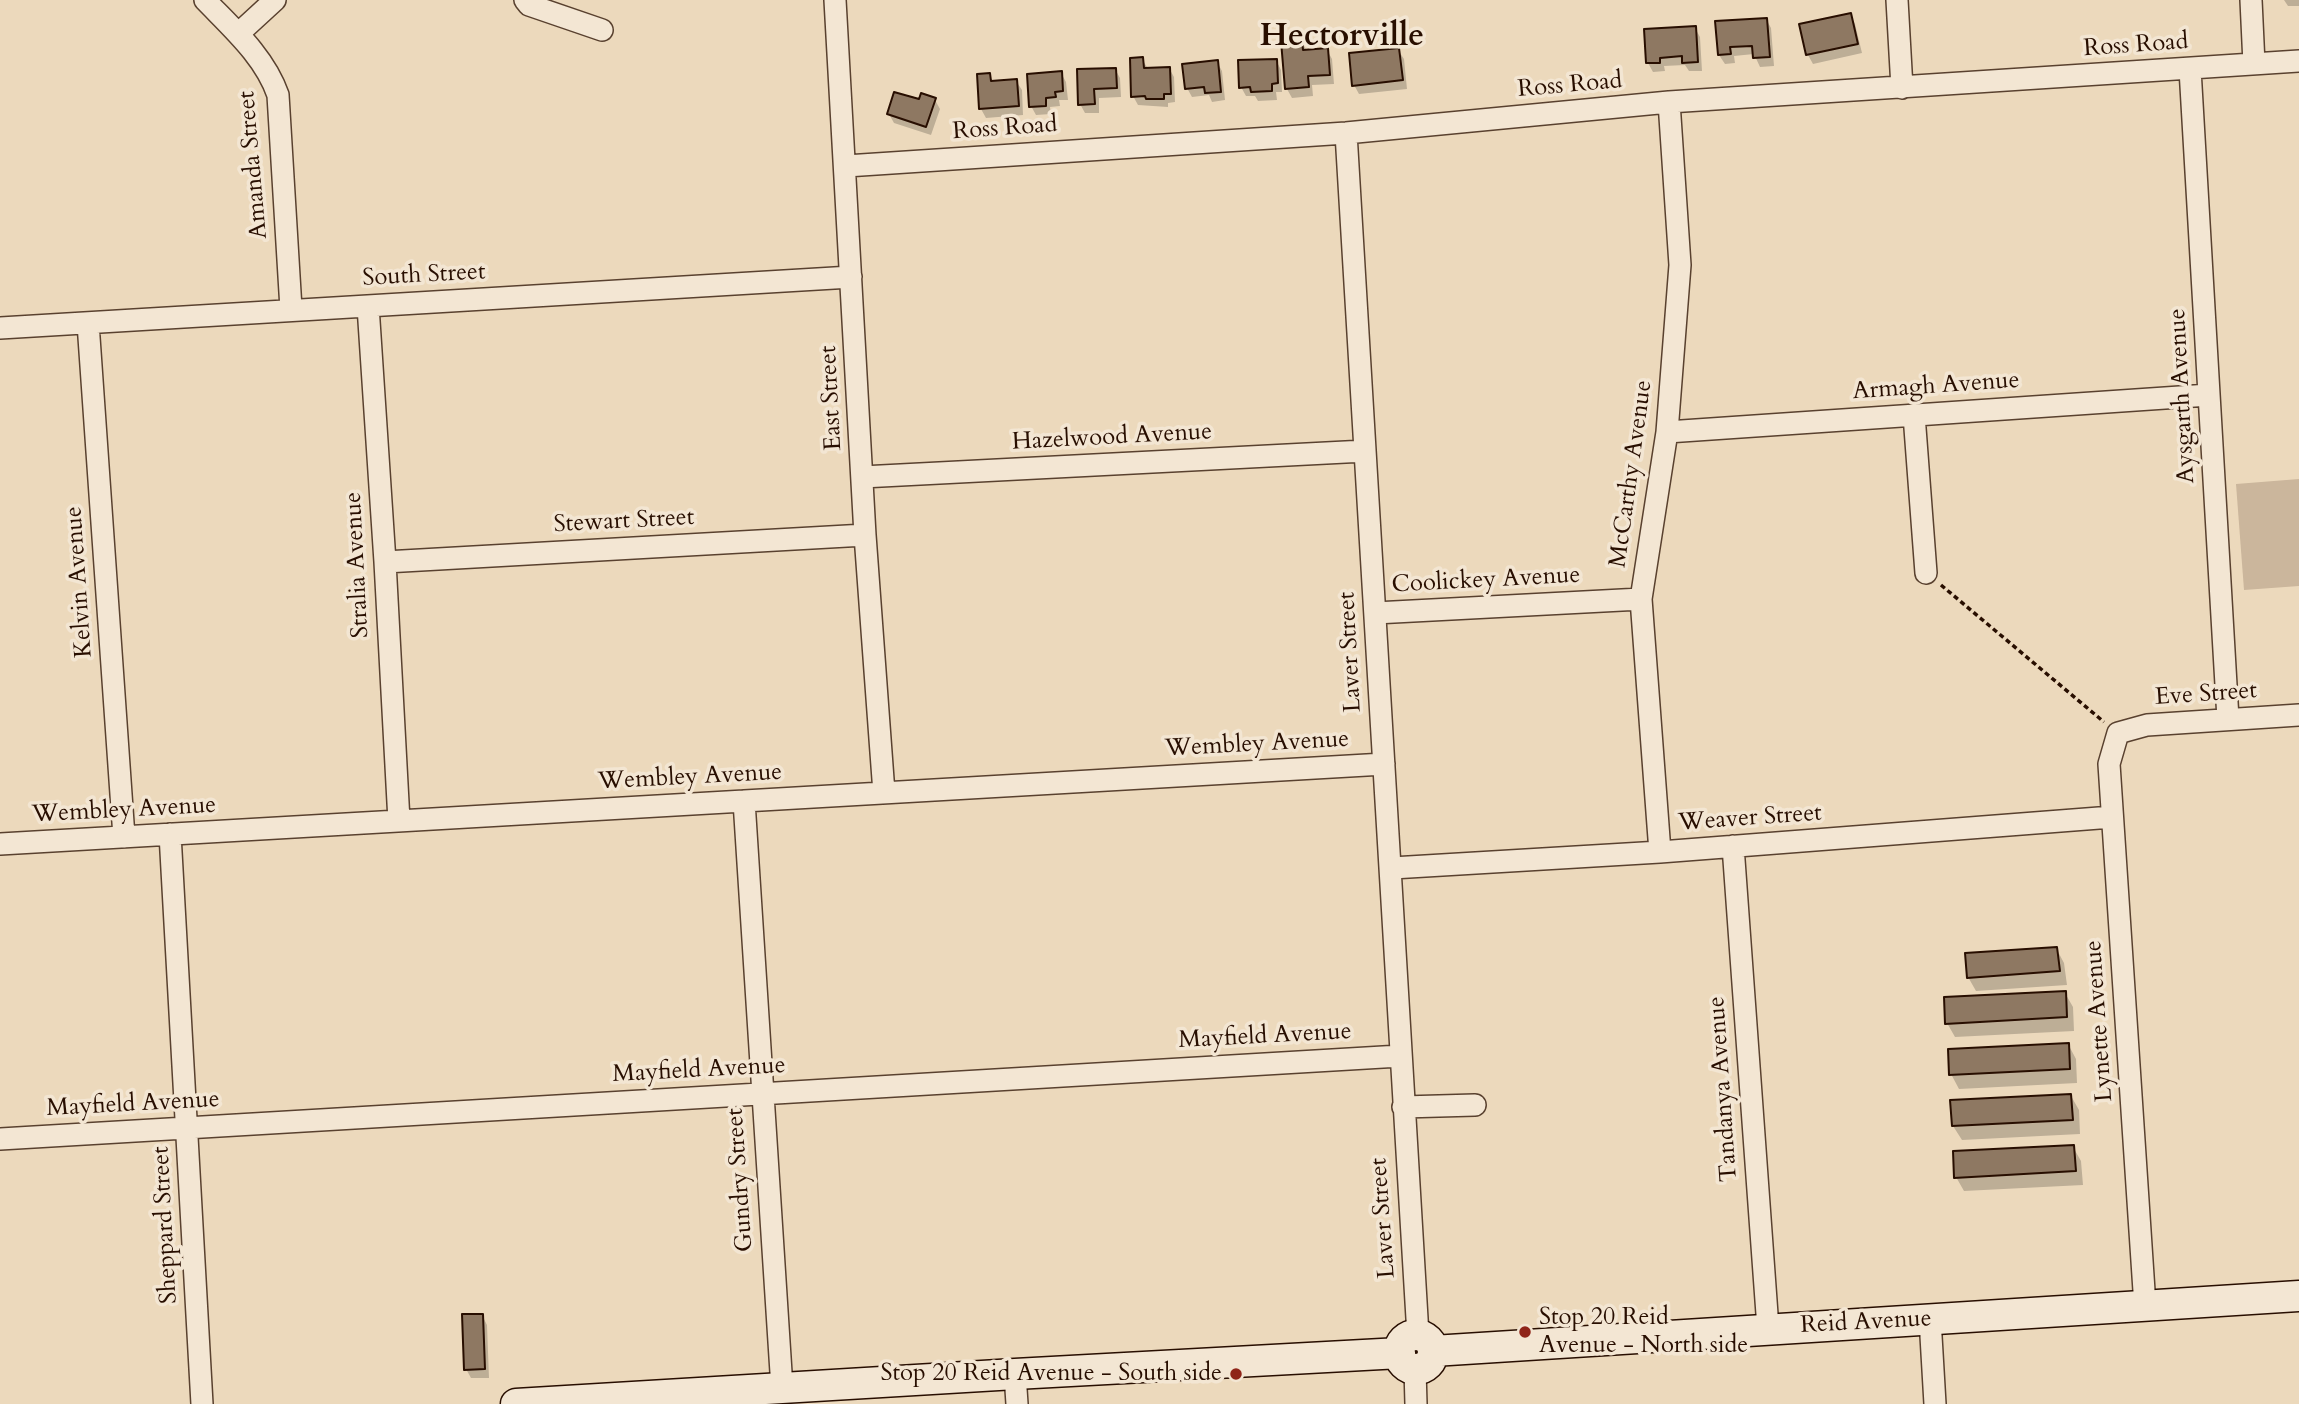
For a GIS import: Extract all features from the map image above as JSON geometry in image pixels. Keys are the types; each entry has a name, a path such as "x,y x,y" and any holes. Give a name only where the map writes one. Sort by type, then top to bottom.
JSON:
{"street":[{"name":"Amanda Street","path":"205,0 238,34 272,76 278,94 291,309"},
{"path":"238,34 275,0"},
{"path":"525,0 529,5 602,30"},
{"name":"East Street","path":"835,0 865,535 884,793"},
{"path":"1897,0 1902,88"},
{"path":"2251,0 2254,64"},
{"name":"Ross Road","path":"846,166 1346,133 1669,102 2299,61"},
{"name":"Aysgarth Avenue","path":"2190,69 2228,719"},
{"name":"McCarthy Avenue","path":"1660,852 1641,599 1667,432 1680,265 1669,102"},
{"name":"Laver Street","path":"1346,133 1392,868 1416,1352 1416,1404"},
{"name":"South Street","path":"0,328 851,277"},
{"name":"Stralia Avenue","path":"368,306 399,821"},
{"name":"Kelvin Avenue","path":"88,323 124,837"},
{"name":"Armagh Avenue","path":"1667,432 2209,395"},
{"path":"1914,415 1926,573"},
{"name":"Hazelwood Avenue","path":"862,477 1365,451"},
{"name":"Stewart Street","path":"385,562 865,535"},
{"name":"Coolickey Avenue","path":"1375,613 1641,599"},
{"name":"Eve Street","path":"2118,733 2147,725 2299,715"},
{"name":"Lynette Avenue","path":"2118,733 2109,764 2145,1306"},
{"name":"Wembley Avenue","path":"0,844 1384,764"},
{"name":"Gundry Street","path":"744,801 782,1388"},
{"name":"Weaver Street","path":"1392,868 1660,852 2112,817"},
{"name":"Sheppard Street","path":"170,834 202,1404"},
{"name":"Tandanya Avenue","path":"1733,846 1768,1328"},
{"name":"Mayfield Avenue","path":"0,1139 1400,1055"},
{"path":"1403,1107 1475,1105"},
{"name":"Reid Avenue","path":"516,1404 1485,1349 1768,1328 2299,1296"},
{"path":"1930,1319 1935,1404"},
{"path":"1015,1374 1017,1404"}],"path":[{"path":"1926,573 2118,733"}],"shaded area":[{"path":"2299,479 2299,586 2244,590 2236,484"}],"building":[{"path":"1851,13 1858,44 1806,55 1799,24"},
{"path":"1767,18 1770,57 1753,58 1752,46 1730,47 1731,54 1718,55 1715,21"},
{"path":"1696,26 1698,62 1682,63 1682,56 1660,58 1660,63 1646,63 1644,29"},
{"path":"1302,39 1303,50 1328,48 1330,75 1308,76 1309,87 1285,89 1281,41"},
{"path":"1399,48 1403,80 1352,86 1349,53"},
{"path":"1143,57 1144,68 1170,67 1171,94 1164,94 1164,99 1131,97 1130,58"},
{"path":"1277,59 1278,83 1272,84 1272,91 1251,92 1250,87 1239,88 1238,60"},
{"path":"1218,60 1221,92 1205,93 1204,87 1185,89 1182,64"},
{"path":"1116,68 1117,88 1094,89 1095,104 1078,105 1077,69"},
{"path":"1062,71 1063,91 1055,92 1056,97 1046,98 1046,106 1029,107 1027,74"},
{"path":"990,73 991,81 1017,79 1019,106 979,109 977,74"},
{"path":"894,92 919,99 921,93 936,98 926,127 887,114"},
{"path":"2057,947 2060,971 1967,978 1965,953"},
{"path":"2066,991 2067,1017 1945,1024 1944,997"},
{"path":"2069,1043 2070,1069 1949,1075 1948,1049"},
{"path":"2071,1094 2073,1120 1952,1126 1950,1100"},
{"path":"2074,1145 2076,1171 1954,1178 1953,1151"},
{"path":"462,1314 483,1314 485,1369 464,1370"}],"place":[{"name":"Stop 20 Reid Avenue - North side","path":"1525,1332"},
{"name":"Stop 20 Reid Avenue - South side","path":"1236,1374"}],"district":[{"name":"Hectorville","path":"1342,38"}]}
